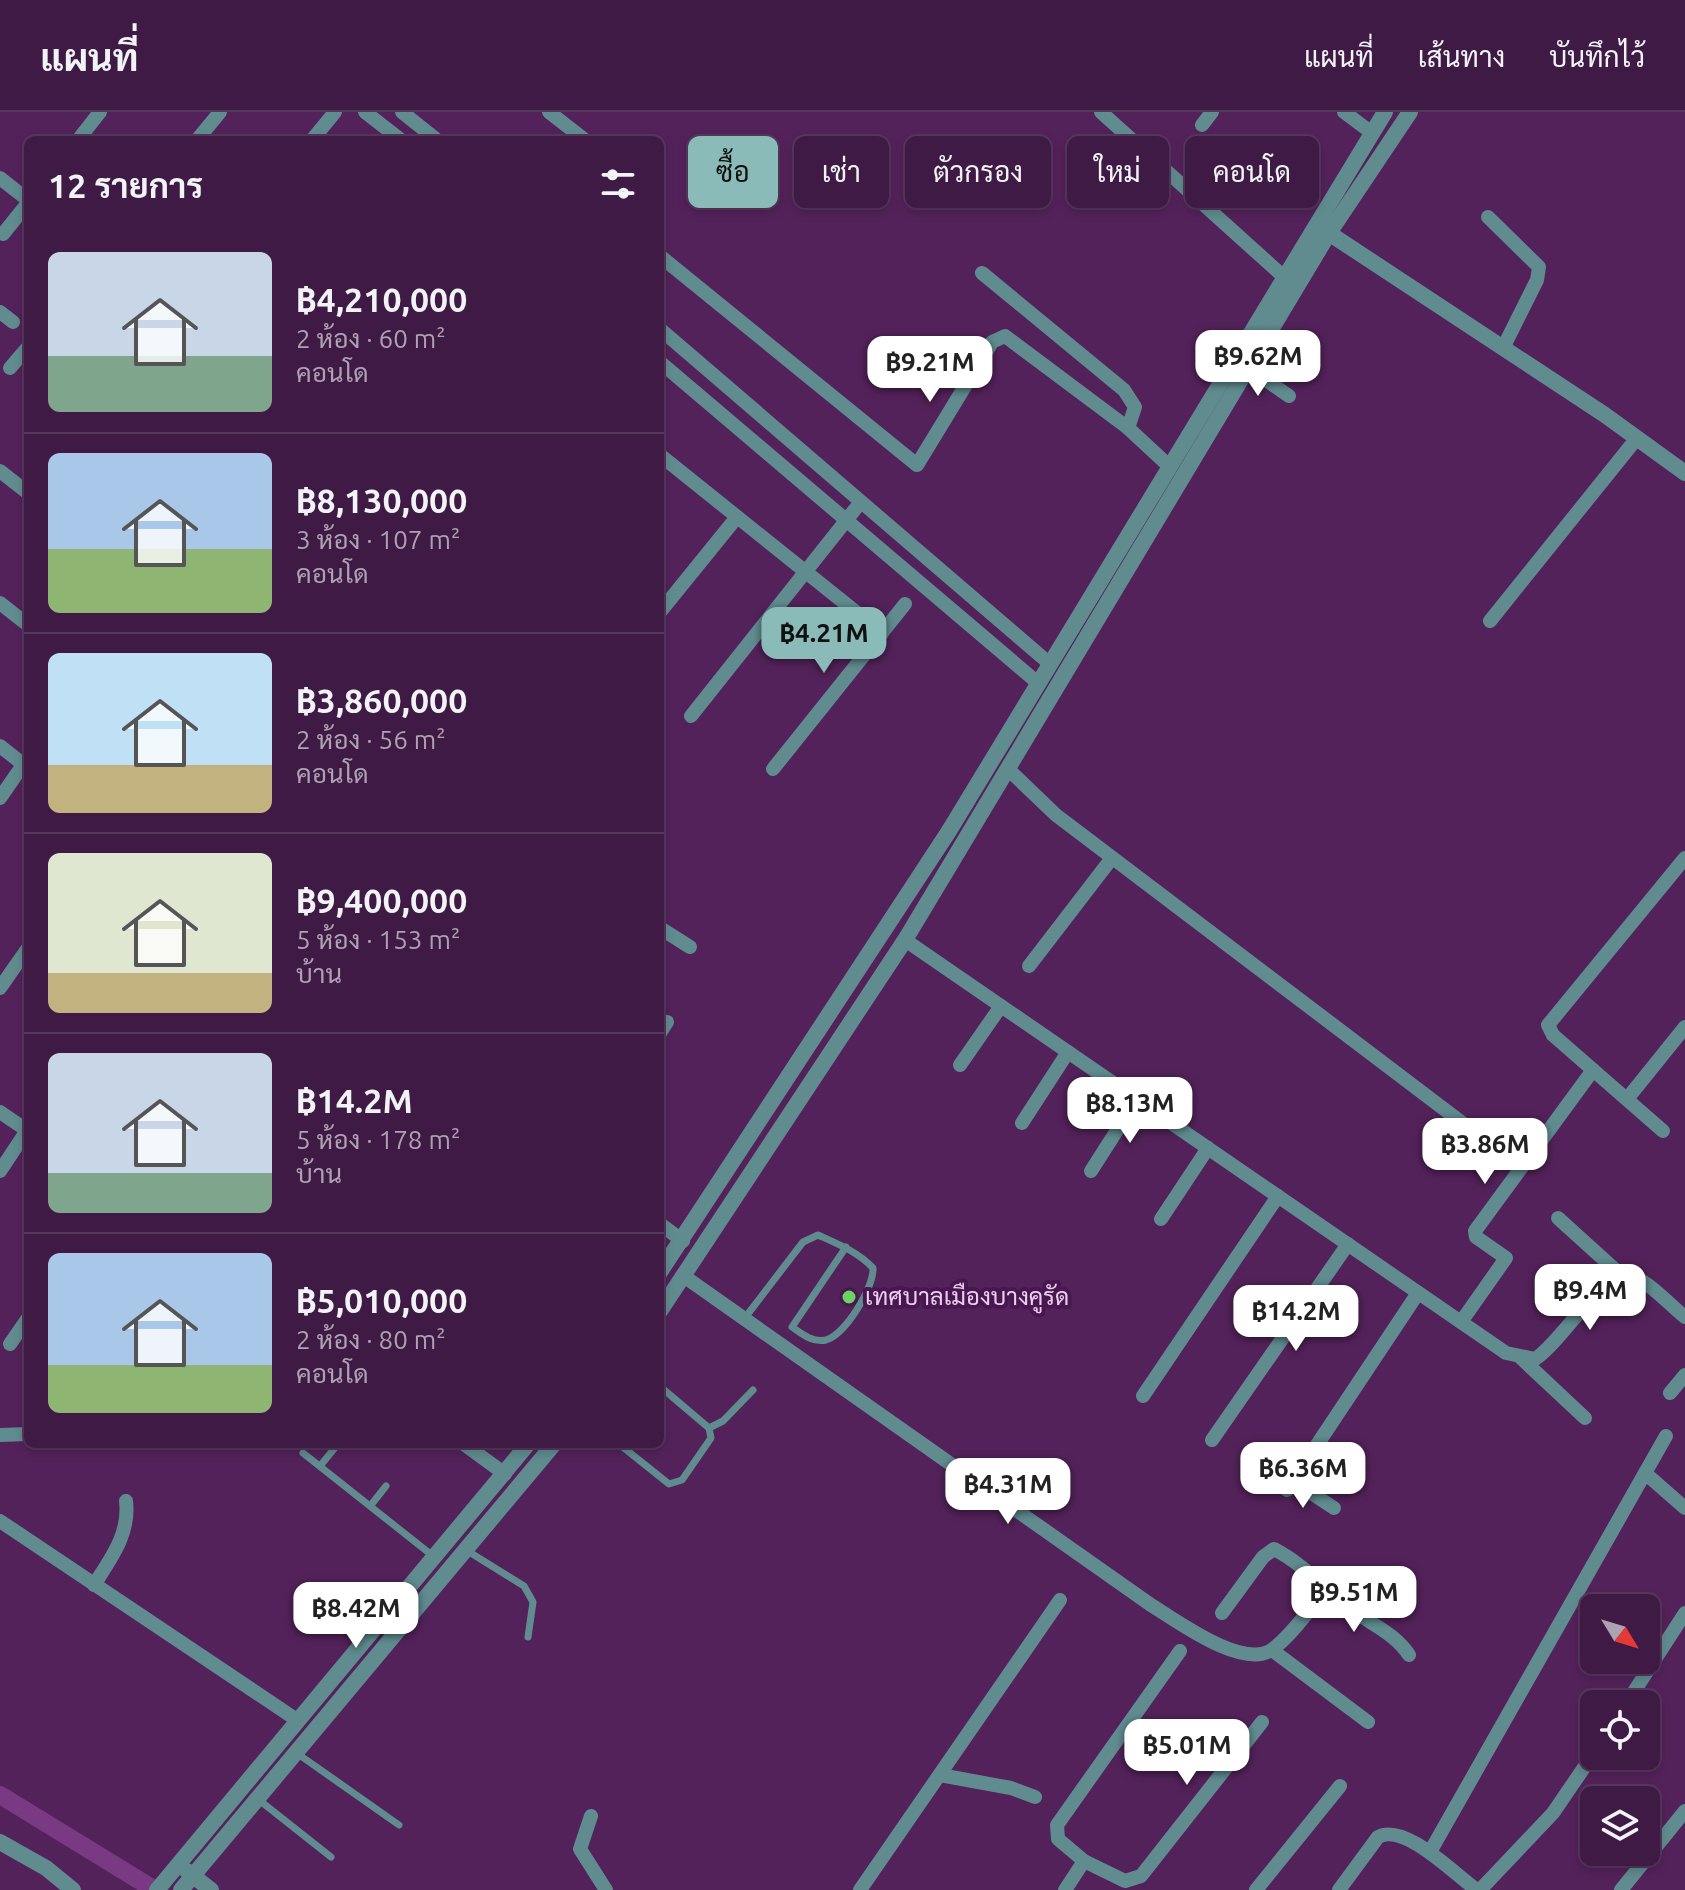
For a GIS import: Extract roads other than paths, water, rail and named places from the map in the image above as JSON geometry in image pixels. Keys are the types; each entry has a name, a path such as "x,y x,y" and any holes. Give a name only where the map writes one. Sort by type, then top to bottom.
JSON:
{"street":[{"path":"81,136 100,112"},
{"path":"200,136 220,112"},
{"path":"315,136 335,112"},
{"path":"365,112 396,136"},
{"path":"402,112 432,136"},
{"path":"549,112 580,136"},
{"path":"1101,112 1284,277"},
{"path":"1202,125 1212,112"},
{"path":"1344,112 1372,133"},
{"path":"664,1306 905,940 1009,770 1249,368 1385,112"},
{"path":"664,1266 886,927 1050,664 1284,277 1410,112"},
{"path":"0,178 24,198"},
{"path":"3,234 24,206"},
{"path":"1488,217 1539,267 1537,280 1503,348"},
{"path":"1322,229 1685,473"},
{"path":"664,259 917,465 992,342 1005,336 1128,428 1169,466"},
{"path":"982,273 1124,390 1135,407 1128,428"},
{"path":"0,312 13,322"},
{"path":"666,334 1050,664"},
{"path":"10,368 24,352"},
{"path":"664,365 1038,683"},
{"path":"1249,368 1289,396"},
{"path":"1490,621 1637,438"},
{"path":"664,460 882,633"},
{"path":"0,471 24,490"},
{"path":"691,716 860,503"},
{"path":"664,607 737,517"},
{"path":"0,603 24,622"},
{"path":"773,769 905,604"},
{"path":"0,746 24,765"},
{"path":"0,798 24,769"},
{"path":"1009,770 1056,815 1469,1128"},
{"path":"1029,966 1112,858"},
{"path":"1663,1131 1553,1035 1548,1025 1685,858"},
{"path":"886,927 1506,1353 1535,1359 1550,1350 1604,1286 1622,1276"},
{"path":"664,931 690,947"},
{"path":"0,988 24,954"},
{"path":"960,1065 1001,1006"},
{"path":"1627,1099 1685,1027"},
{"path":"1022,1123 1068,1052"},
{"path":"1461,1322 1506,1258 1476,1237 1475,1231 1593,1070"},
{"path":"1091,1171 1137,1099"},
{"path":"0,1112 24,1127"},
{"path":"0,1171 24,1136"},
{"path":"1161,1219 1208,1148"},
{"path":"1143,1396 1278,1196"},
{"path":"1558,1218 1622,1276 1641,1280 1685,1317"},
{"path":"664,1227 701,1253"},
{"path":"1212,1440 1348,1244"},
{"path":"664,1267 685,1277 1163,1612 1213,1643 1256,1657 1272,1650 1327,1589"},
{"path":"1334,1508 1290,1485 1418,1293"},
{"path":"10,1344 24,1324"},
{"path":"1521,1358 1585,1418"},
{"path":"1670,1393 1685,1375"},
{"path":"0,1435 24,1434"},
{"path":"1430,1852 1666,1436"},
{"path":"469,1448 505,1474"},
{"path":"157,1890 525,1448"},
{"path":"187,1882 551,1448"},
{"path":"1645,1473 1685,1508"},
{"path":"94,1585 121,1541 128,1517 126,1501"},
{"path":"0,1521 297,1720"},
{"path":"1222,1613 1263,1557 1274,1549 1290,1557 1327,1589 1401,1642 1409,1655"},
{"path":"860,1890 1060,1600"},
{"path":"1635,1690 1685,1613"},
{"path":"1272,1650 1368,1722"},
{"path":"1180,1651 1057,1825 1058,1839 1084,1861 1130,1885 1141,1876 1262,1722"},
{"path":"1339,1890 1378,1837 1386,1833 1394,1833 1430,1852 1472,1888 1553,1813 1582,1770"},
{"path":"940,1775 1011,1788 1035,1797"},
{"path":"1256,1890 1340,1786"},
{"path":"1621,1890 1685,1811"},
{"path":"591,1816 580,1849 606,1890"},
{"path":"0,1842 46,1868 73,1890"},
{"path":"1065,1890 1084,1861"},
{"path":"177,1865 187,1882 211,1890"}],"lane":[{"path":"744,1319 811,1235 846,1247 873,1268 874,1284 838,1334 825,1340 812,1340 792,1327"},
{"path":"781,1345 846,1247"},
{"path":"624,1448 669,1484 682,1480 711,1438 709,1428 664,1390"},
{"path":"709,1428 723,1421 753,1390"},
{"path":"320,1466 335,1448"},
{"path":"303,1453 434,1558"},
{"path":"371,1505 386,1486"},
{"path":"466,1550 524,1586 533,1602 528,1637"},
{"path":"296,1752 399,1825"},
{"path":"258,1798 331,1857"}],"waterway":[{"path":"0,1795 155,1890"}],"place":[{"name":"เทศบาลเมืองบางคูรัด","path":"849,1297"}]}
